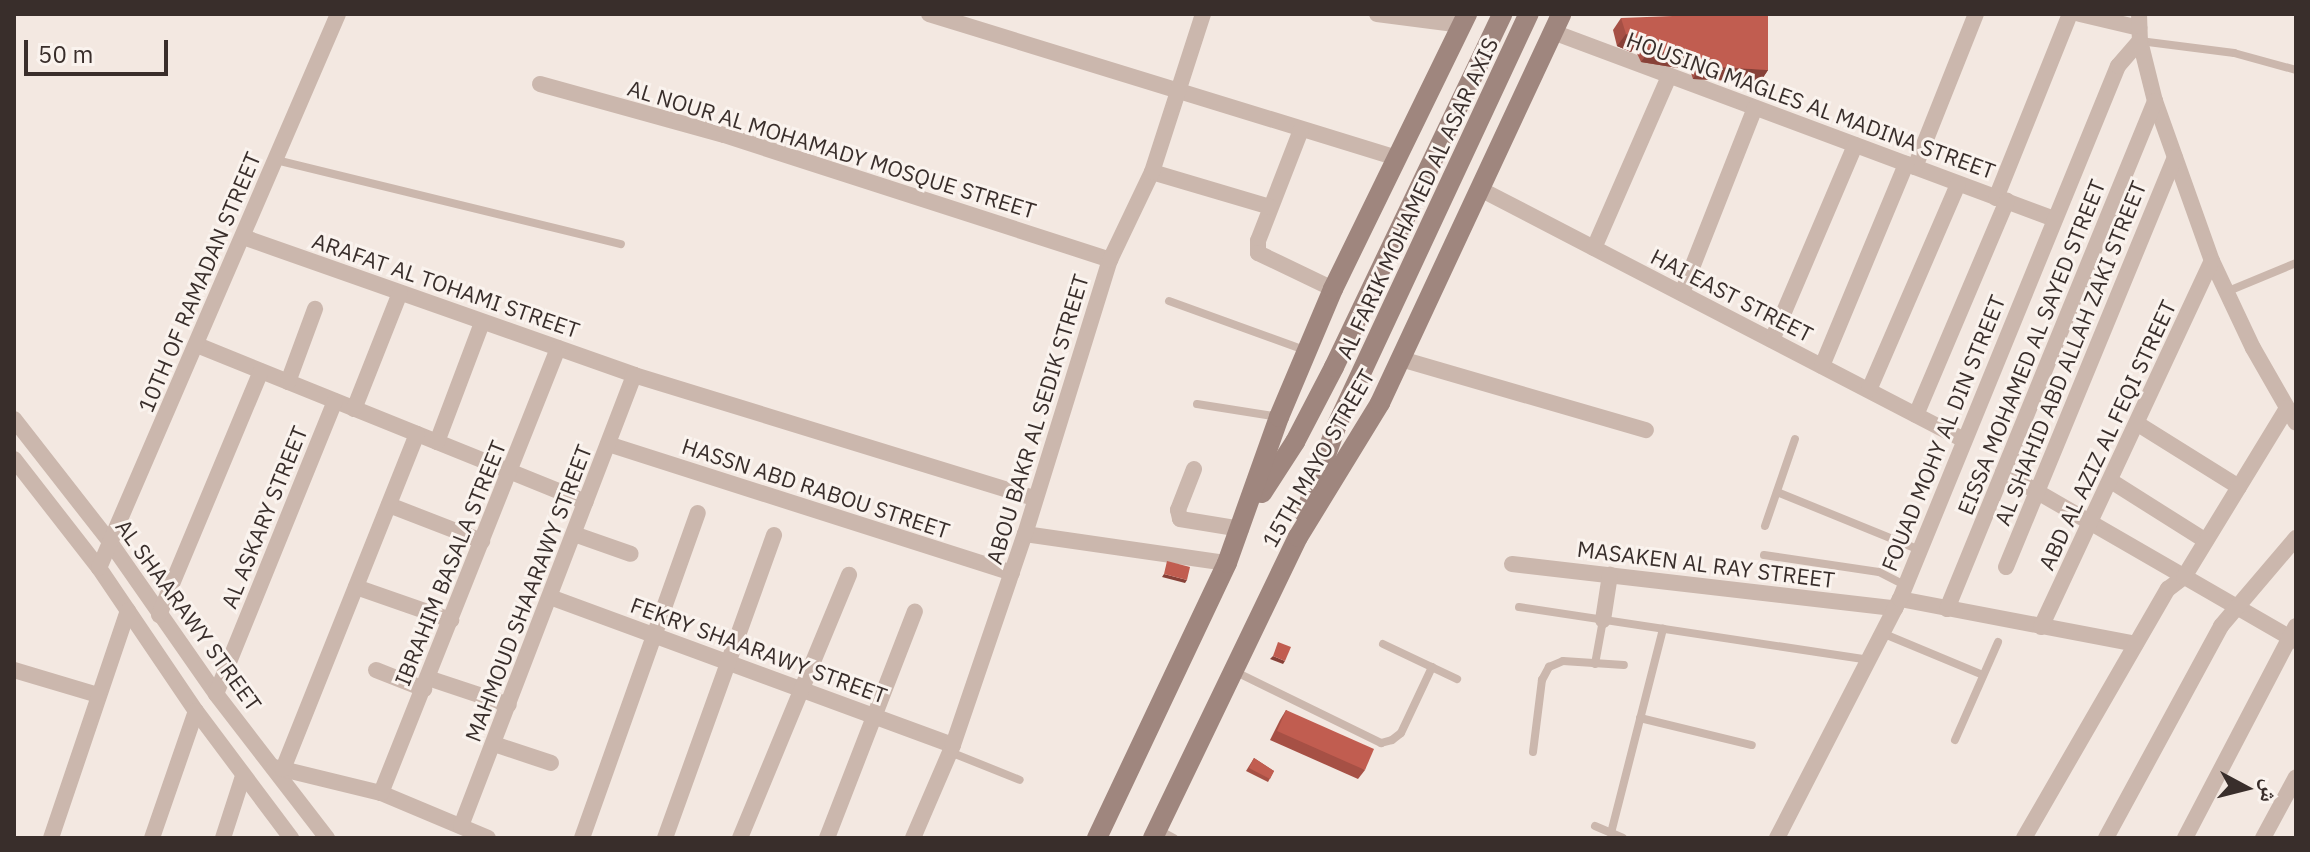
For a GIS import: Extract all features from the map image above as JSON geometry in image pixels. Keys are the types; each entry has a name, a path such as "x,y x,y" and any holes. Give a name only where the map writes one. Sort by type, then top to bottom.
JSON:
{"main road":[{"name":"AL FARIK MOHAMED AL ASAR AXIS","path":"1245,520 1295,442 1334,367 1502,14"},
{"name":"AL FARIK MOHAMED AL ASAR AXIS","path":"1298,537 1319,467 1336,427 1529,14"},
{"name":"15TH MAYO STREET","path":"1097,838 1227,563 1245,520 1279,417 1333,289 1465,19"},
{"name":"15TH MAYO STREET","path":"1161,835 1233,670 1298,537 1365,432 1557,23"}],"street":[{"name":"10TH OF RAMADAN STREET","path":"99,568 338,14"},
{"path":"929,14 1397,158"},
{"name":"ABOU BAKR AL SEDIK STREET","path":"913,838 951,749 1025,534 1110,260 1152,172 1203,14"},
{"path":"1377,14 1465,19"},
{"path":"1822,366 1976,14"},
{"path":"1916,415 2002,200 2070,14"},
{"path":"2024,838 2168,589 2184,577 2239,487 2292,416 2212,261 2155,101 2139,28 2080,14"},
{"name":"HOUSING MAGLES AL MADINA STREET","path":"1557,23 1669,76 2054,219"},
{"name":"FOUAD MOHY AL DIN STREET","path":"1777,838 1900,598 2118,66 2139,28"},
{"path":"1594,248 1669,76"},
{"name":"AL NOUR AL MOHAMADY MOSQUE STREET","path":"540,84 724,135 1110,260"},
{"name":"EISSA MOHAMED AL SAYED STREET","path":"1947,609 2155,101"},
{"path":"1682,293 1755,108"},
{"path":"1301,130 1258,241 1258,253 1333,289"},
{"path":"1772,340 1855,145"},
{"name":"AL SHAHID ABD ALLAH ZAKI STREET","path":"2006,567 2175,157"},
{"path":"1152,172 1270,207"},
{"path":"1869,390 1958,184"},
{"name":"HAI EAST STREET","path":"1480,189 1964,440"},
{"name":"ARAFAT AL TOHAMI STREET","path":"243,237 634,375 1034,498"},
{"name":"ABD AL AZIZ AL FEQI STREET","path":"2041,627 2212,261"},
{"path":"354,409 400,293"},
{"path":"288,382 315,309"},
{"path":"437,442 482,323"},
{"path":"197,345 586,502"},
{"name":"IBRAHIM BASALA STREET","path":"381,793 558,348"},
{"path":"1401,359 1646,430"},
{"path":"159,615 261,371"},
{"name":"MAHMOUD SHAARAWY STREET","path":"461,826 634,375"},
{"name":"AL ASKARY STREET","path":"216,694 335,401"},
{"name":"AL SHAARAWY STREET","path":"14,419 110,542 216,694 278,768 327,838"},
{"path":"2138,424 2239,487"},
{"path":"417,434 356,587 278,768 381,793 488,838"},
{"name":"HASSN ABD RABOU STREET","path":"608,444 1012,573"},
{"name":"AL SHAARAWY STREET","path":"14,459 99,568 196,711 291,838"},
{"path":"1194,469 1178,510 1180,519 1245,520"},
{"path":"2003,472 2235,606 2294,635 2185,838"},
{"path":"2111,481 2206,541"},
{"path":"389,505 482,541"},
{"path":"582,838 698,513"},
{"path":"574,534 631,554"},
{"path":"1025,534 1227,563"},
{"path":"665,838 774,535"},
{"path":"2106,838 2186,686 2235,606 2273,568 2296,538"},
{"name":"MASAKEN AL RAY STREET","path":"1512,564 1610,575 1900,598 2136,644"},
{"path":"740,838 849,575"},
{"path":"1603,620 1610,575"},
{"path":"356,587 451,620"},
{"name":"FEKRY SHAARAWY STREET","path":"550,597 875,716 951,749"},
{"path":"51,838 128,611"},
{"path":"827,838 915,611"},
{"path":"14,670 98,695"},
{"path":"376,670 509,705"},
{"path":"152,838 196,711"},
{"path":"494,744 551,763"},
{"path":"223,838 243,776"},
{"path":"2263,838 2296,777"}],"lane":[{"path":"2139,28 2296,70"},
{"path":"276,160 621,244"},
{"path":"2226,292 2296,263"},
{"path":"1169,301 1307,351"},
{"path":"1197,404 1279,417"},
{"path":"1765,526 1795,439"},
{"path":"1777,492 1920,550"},
{"path":"1764,555 1879,572 1900,598"},
{"path":"1519,607 1869,660"},
{"path":"1595,664 1603,620"},
{"path":"1611,833 1663,629"},
{"path":"1882,633 1983,675"},
{"path":"1955,740 1998,642"},
{"path":"1383,644 1457,679"},
{"path":"1533,752 1546,671 1563,661 1624,665"},
{"path":"1233,670 1381,743 1401,733 1432,667"},
{"path":"1640,718 1752,745"},
{"path":"951,749 1020,780"},
{"path":"1595,826 1623,838"}],"building":[{"path":"1768,14 1768,70 1701,66 1699,58 1650,50 1642,34 1639,39 1626,34 1621,18"},
{"path":"1167,561 1190,567 1187,580 1164,574"},
{"path":"1278,642 1291,647 1285,661 1273,656"},
{"path":"1286,710 1374,749 1365,770 1277,731"},
{"path":"1254,758 1274,771 1270,779 1249,768"}]}
